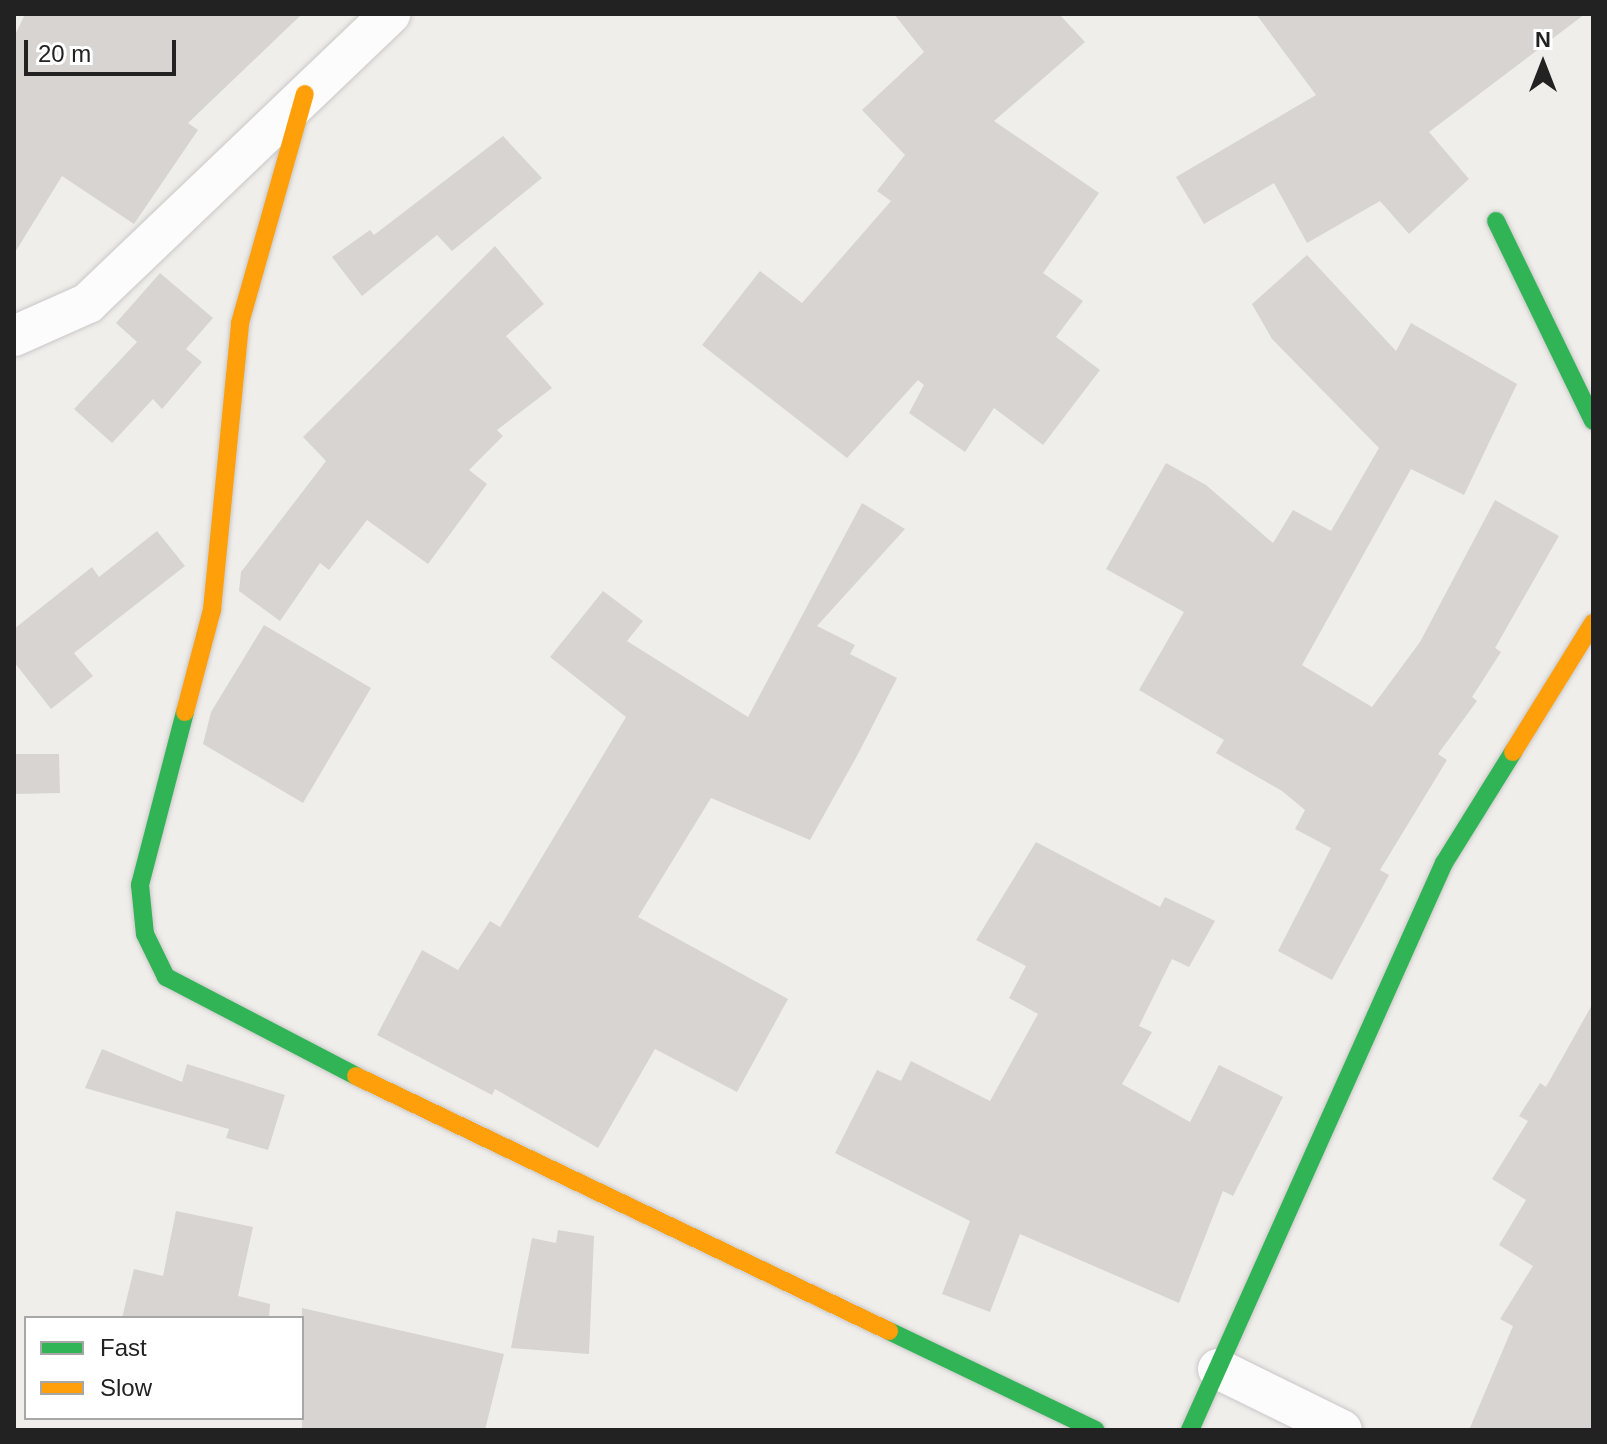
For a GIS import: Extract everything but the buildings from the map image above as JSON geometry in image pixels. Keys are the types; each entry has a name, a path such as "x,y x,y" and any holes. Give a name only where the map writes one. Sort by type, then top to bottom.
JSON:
{"street":[{"path":"14,336 88,303 390,14"},
{"path":"305,94 240,323 212,610 140,885 145,934 166,977 210,1006 1096,1430"},
{"path":"1496,221 1593,421"},
{"path":"1190,1430 1444,863 1593,623"},
{"path":"1218,1369 1342,1430"}],"traffic: fast":[{"path":"1496,221 1593,421"},
{"path":"185,712 140,885 145,934 166,977 356,1076"},
{"path":"1190,1430 1444,863 1513,752"},
{"path":"889,1331 1096,1430"}],"traffic: slow":[{"path":"185,712 212,610 240,323 305,94"},
{"path":"1513,752 1593,623"},
{"path":"356,1076 889,1331"}]}
